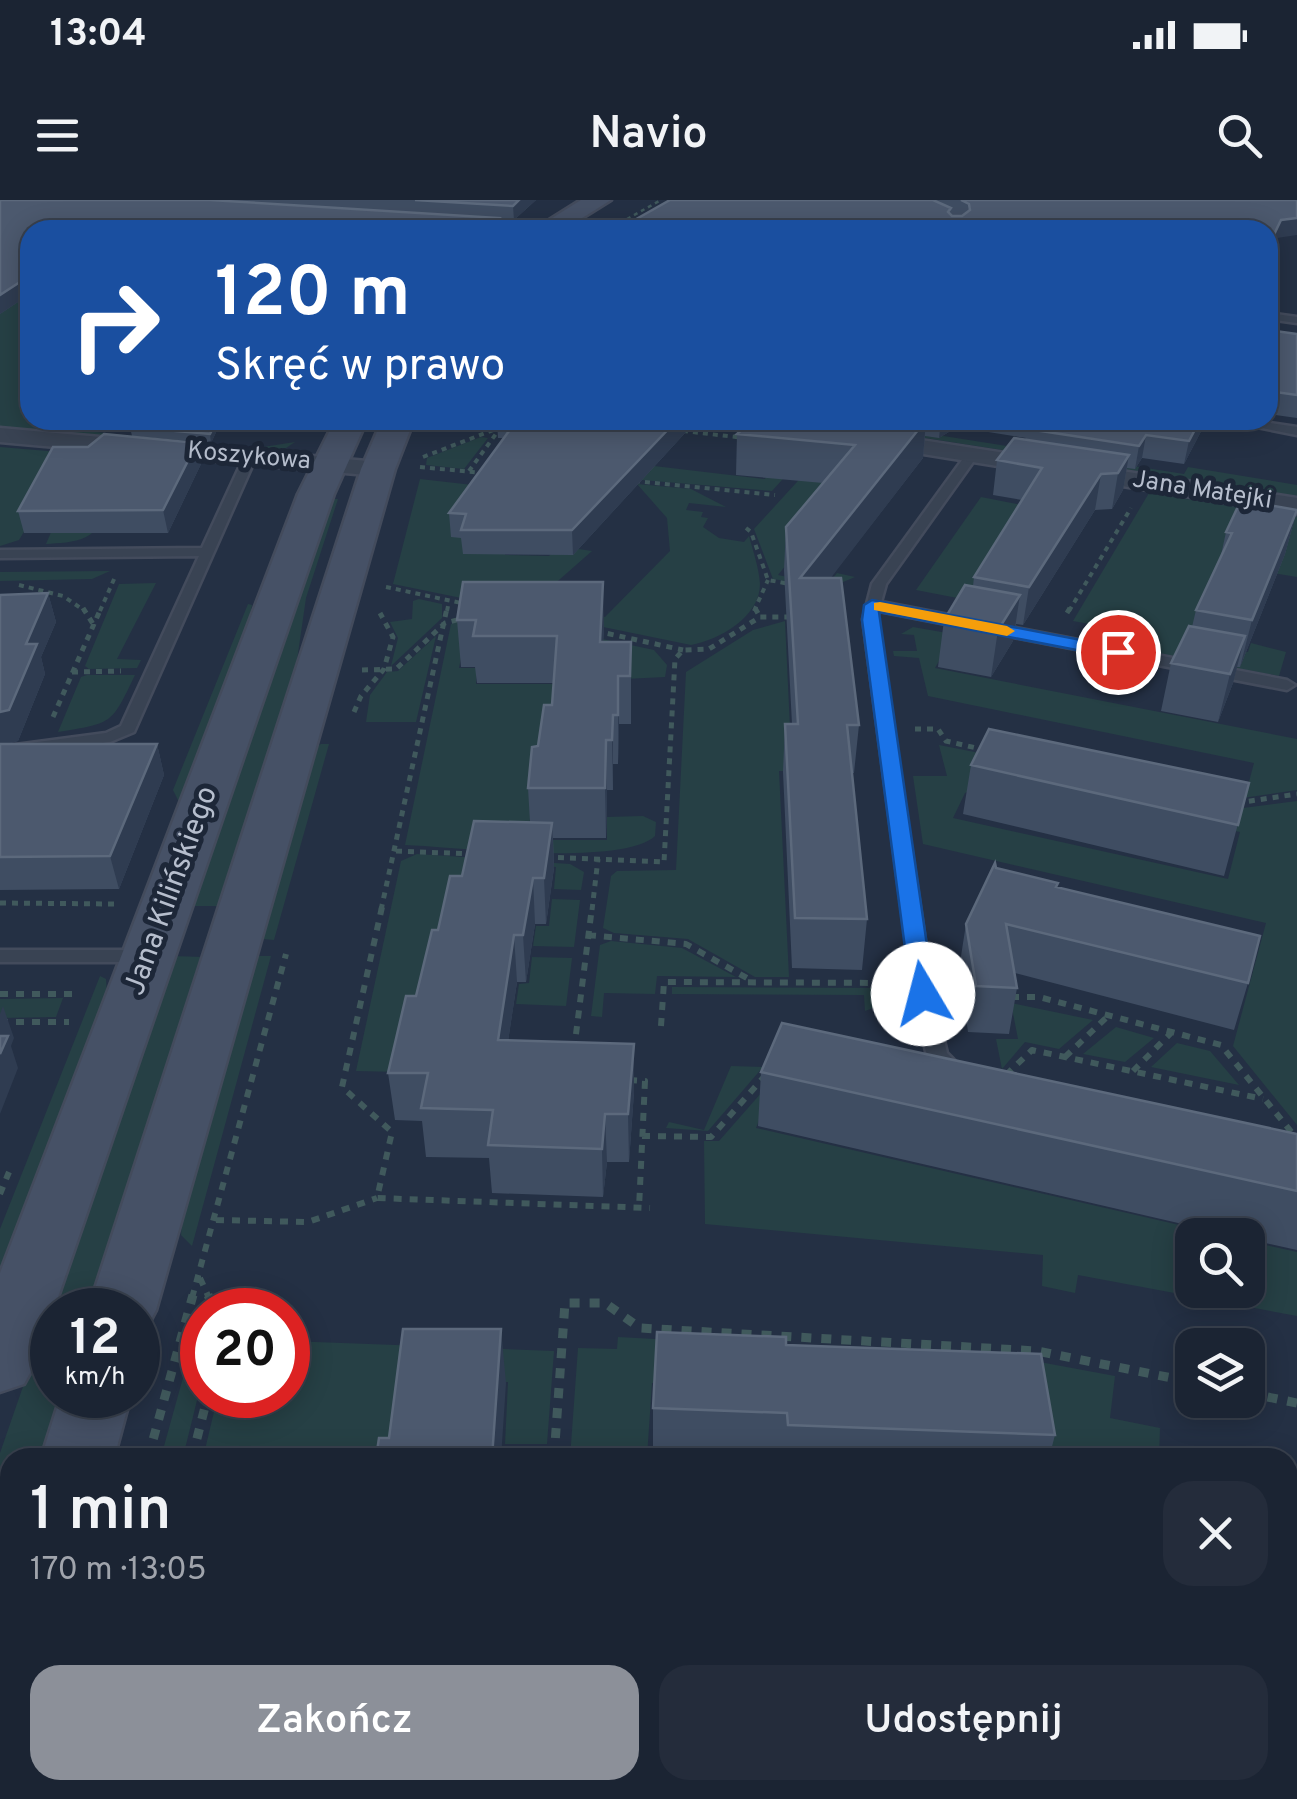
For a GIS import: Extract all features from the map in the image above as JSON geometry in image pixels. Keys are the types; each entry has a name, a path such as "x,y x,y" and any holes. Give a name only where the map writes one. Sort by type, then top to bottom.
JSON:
{"street":[{"path":"580,220 614,210"},
{"name":"Jana Kilińskiego","path":"0,1364 328,464 346,430"},
{"name":"Koszykowa","path":"0,435 328,464 402,454"},
{"name":"Jana Matejki","path":"850,436 1297,506"},
{"path":"129,1288 402,454"},
{"path":"80,1448 89,1418"}],"lane":[{"path":"972,455 879,584 871,612 923,994 937,1056 971,1082 995,1087"},
{"path":"0,752 110,737 126,731 250,457"},
{"path":"0,554 207,552"},
{"path":"871,612 1050,640 1287,685"},
{"path":"0,956 149,956"}],"path":[{"path":"614,210 661,200"},
{"path":"402,454 490,430"},
{"path":"469,472 499,430"},
{"path":"678,430 760,440"},
{"path":"402,454 488,474"},
{"path":"634,481 775,496"},
{"path":"1050,640 1136,498"},
{"path":"746,528 751,532 768,580 754,612 760,616"},
{"path":"41,744 124,553"},
{"path":"768,580 800,585"},
{"path":"17,584 76,600 89,610 93,624"},
{"path":"361,670 396,669 444,624 478,611 449,600 380,586"},
{"path":"378,1198 392,1132 342,1088 449,600"},
{"path":"588,630 683,650 709,649 760,616 871,612"},
{"path":"350,722 361,696 384,669 393,637 381,616"},
{"path":"544,857 664,862 675,658 683,650"},
{"path":"72,672 154,671"},
{"path":"884,728 938,730 946,741 1004,754"},
{"path":"1236,803 1297,794"},
{"path":"396,851 488,854"},
{"path":"573,1062 598,859"},
{"path":"0,903 116,904"},
{"path":"588,935 686,944 755,982"},
{"path":"151,1448 288,948"},
{"path":"661,1026 664,982 898,983 900,994 1039,998 1220,1045 1297,1140"},
{"path":"0,994 80,994"},
{"path":"1065,1057 1109,1016"},
{"path":"0,1022 68,1022"},
{"path":"1133,1071 1172,1032"},
{"path":"995,1087 1032,1050 1263,1098"},
{"path":"642,1136 711,1137 767,1073"},
{"path":"627,1080 645,1080 639,1208"},
{"path":"216,1220 308,1222 378,1198 650,1208"},
{"path":"200,1276 205,1288"},
{"path":"555,1448 566,1303 605,1304 640,1328 1037,1351 1175,1379"},
{"path":"1265,1396 1297,1402"},
{"path":"195,1448 202,1418"}],"green space":[{"path":"0,254 20,255 20,429 0,427"},
{"path":"35,430 75,430 257,448 295,442 286,448 265,450"},
{"path":"874,430 906,430 1184,474 1188,467 1297,485 1297,496"},
{"path":"481,437 488,438 464,469 426,465 427,458"},
{"path":"0,447 119,457 110,502 101,523 86,537 76,540 46,544 52,530 25,530 19,540 0,546"},
{"path":"809,450 772,491 630,479 637,464 765,479 769,470"},
{"path":"807,471 858,476 778,575 827,585 837,573 855,577 829,588 773,579 754,529"},
{"path":"420,479 535,492 505,555 549,556 558,546 592,551 551,587 560,609 605,617 670,551 667,518 637,484 691,489 726,507 689,503 686,510 703,512 701,517 708,518 703,527 719,538 744,542 749,536 760,584 758,596 736,625 691,645 393,584"},
{"path":"1149,493 1297,517 1297,577 1273,573 1190,641 1248,652 1251,643 1286,652 1279,676 1121,646 1127,631 1073,621"},
{"path":"981,497 1032,507 973,601 916,590"},
{"path":"331,499 338,499 306,598 295,674 220,906 191,906"},
{"path":"110,571 92,579 0,581 0,572"},
{"path":"156,583 117,659 141,660 137,668 85,666 119,584"},
{"path":"413,601 442,604 442,618 391,666 398,638 390,622 412,619"},
{"path":"248,604 252,605 249,621 179,802 173,790"},
{"path":"488,614 467,627 459,668 477,668 476,684 556,684 532,795 529,830 537,840 607,840 607,817 643,816 656,822 655,836 609,851 575,853 405,845 451,624"},
{"path":"785,621 792,771 779,771 789,977 755,977 688,939 614,933 603,928 611,876 617,871 676,870 686,672 753,630"},
{"path":"537,625 654,650 667,665 665,677 604,680"},
{"path":"913,627 981,639 950,641 935,668 1297,739 1297,790 1236,799 1246,793 1254,763 928,696 919,658 894,656 893,651 917,651 914,635 901,634"},
{"path":"436,636 416,722 366,722 370,695 387,672 398,671"},
{"path":"135,675 121,704 108,719 58,732 81,677"},
{"path":"329,744 274,940 262,939 316,747"},
{"path":"939,745 1026,762 965,793 953,818 1228,879 1240,832 1198,823 1204,801 1243,808 1297,801 1297,1125 1233,1046 1266,923 923,844 913,776 947,776"},
{"path":"417,854 570,864 584,872 581,890 554,889 556,867 475,865 401,1072 356,1071 401,861"},
{"path":"552,899 580,900 574,947 533,946 536,926 549,926"},
{"path":"611,941 682,948 736,977 657,976 655,994 604,993 602,1017 591,1016 600,945"},
{"path":"172,956 203,957 97,1288 57,1288"},
{"path":"257,956 271,956 192,1246 181,1235 182,1222"},
{"path":"532,957 572,958 566,1006 516,1004 519,984 529,983"},
{"path":"100,976 106,979 107,994 0,1268 0,1229"},
{"path":"672,987 891,988 892,992 878,1006 865,1011 864,995 672,994"},
{"path":"63,998 56,1017 0,1018 0,999"},
{"path":"1011,1003 1093,1020 1059,1049 1025,1042 1002,1069 996,1039 1018,1039"},
{"path":"1116,1027 1154,1038 1125,1062 1083,1054"},
{"path":"1177,1043 1210,1051 1239,1085 1151,1067"},
{"path":"731,1066 763,1067 708,1131 666,1128 669,1122 704,1130"},
{"path":"776,1076 756,1128 1175,1224 1175,1293 1078,1275 1075,1293 1042,1286 1043,1255 705,1224 704,1141 719,1141"},
{"path":"1265,1245 1297,1252 1297,1316 1254,1308 1265,1308"},
{"path":"618,1337 728,1343 725,1386 652,1383 648,1448 571,1448 578,1348 617,1349"},
{"path":"310,1342 554,1351 547,1444 505,1444 508,1382 411,1382 401,1448 205,1448 213,1418 310,1418"},
{"path":"993,1360 1045,1363 1115,1376 1110,1418 1160,1428 1159,1448 1037,1448"},
{"path":"30,1366 30,1418 56,1418 46,1448 2,1448"},
{"path":"180,1388 180,1418 193,1418 185,1448 163,1448"}],"building":[{"path":"0,200 210,200 499,218 20,220 20,282 0,295"},
{"path":"415,200 519,200 513,206"},
{"path":"670,200 933,200 951,208 948,212 952,216 962,216 970,210 969,204 961,200 1297,200 1297,218 1281,220 1278,226 1278,220 635,220"},
{"path":"1278,331 1297,334 1297,395 1278,392"},
{"path":"164,430 212,430 210,434"},
{"path":"510,430 667,430 572,530 461,530 466,514 449,513"},
{"path":"742,430 918,430 800,578 841,578 859,725 847,725 867,919 795,918 785,724 798,724 786,527 855,445 737,434"},
{"path":"1035,430 1195,430 1189,441 1146,435 1139,446"},
{"path":"104,434 197,443 163,510 18,511 53,447 88,447"},
{"path":"1014,438 1129,455 1118,473 1101,474 1029,587 974,577 1042,468 997,460"},
{"path":"1241,500 1297,510 1252,620 1196,610 1232,533 1226,532"},
{"path":"463,582 603,582 600,642 631,642 630,676 618,676 618,715 613,715 612,740 606,740 605,788 528,788 532,747 538,746 544,705 552,705 557,636 473,636 476,620 457,620"},
{"path":"965,585 1020,595 998,630 944,620"},
{"path":"48,593 26,644 37,644 9,710 0,712 0,595"},
{"path":"1189,626 1245,636 1230,674 1171,663"},
{"path":"989,729 1249,783 1238,825 971,765"},
{"path":"0,744 157,744 110,856 0,857"},
{"path":"474,821 552,823 544,878 533,878 523,935 514,935 498,1040 634,1044 628,1114 605,1114 602,1149 488,1145 493,1110 421,1108 428,1073 388,1073 406,996 416,996 432,930 438,930 450,876 462,876"},
{"path":"995,863 996,868 1058,883 1056,887 1260,936 1248,983 1006,924 1017,988 976,986 966,924"},
{"path":"782,1023 1297,1134 1297,1191 761,1072"},
{"path":"0,1036 8,1036 0,1054"},
{"path":"403,1329 501,1329 493,1448 378,1448 379,1438 389,1438"},
{"path":"657,1332 786,1337 786,1345 1041,1354 1055,1435 788,1425 787,1413 653,1408"}],"slow traffic":[{"path":"880,607 1007,631"}],"route":[{"path":"923,994 884,728 870,620 872,605 1118,652"}]}
